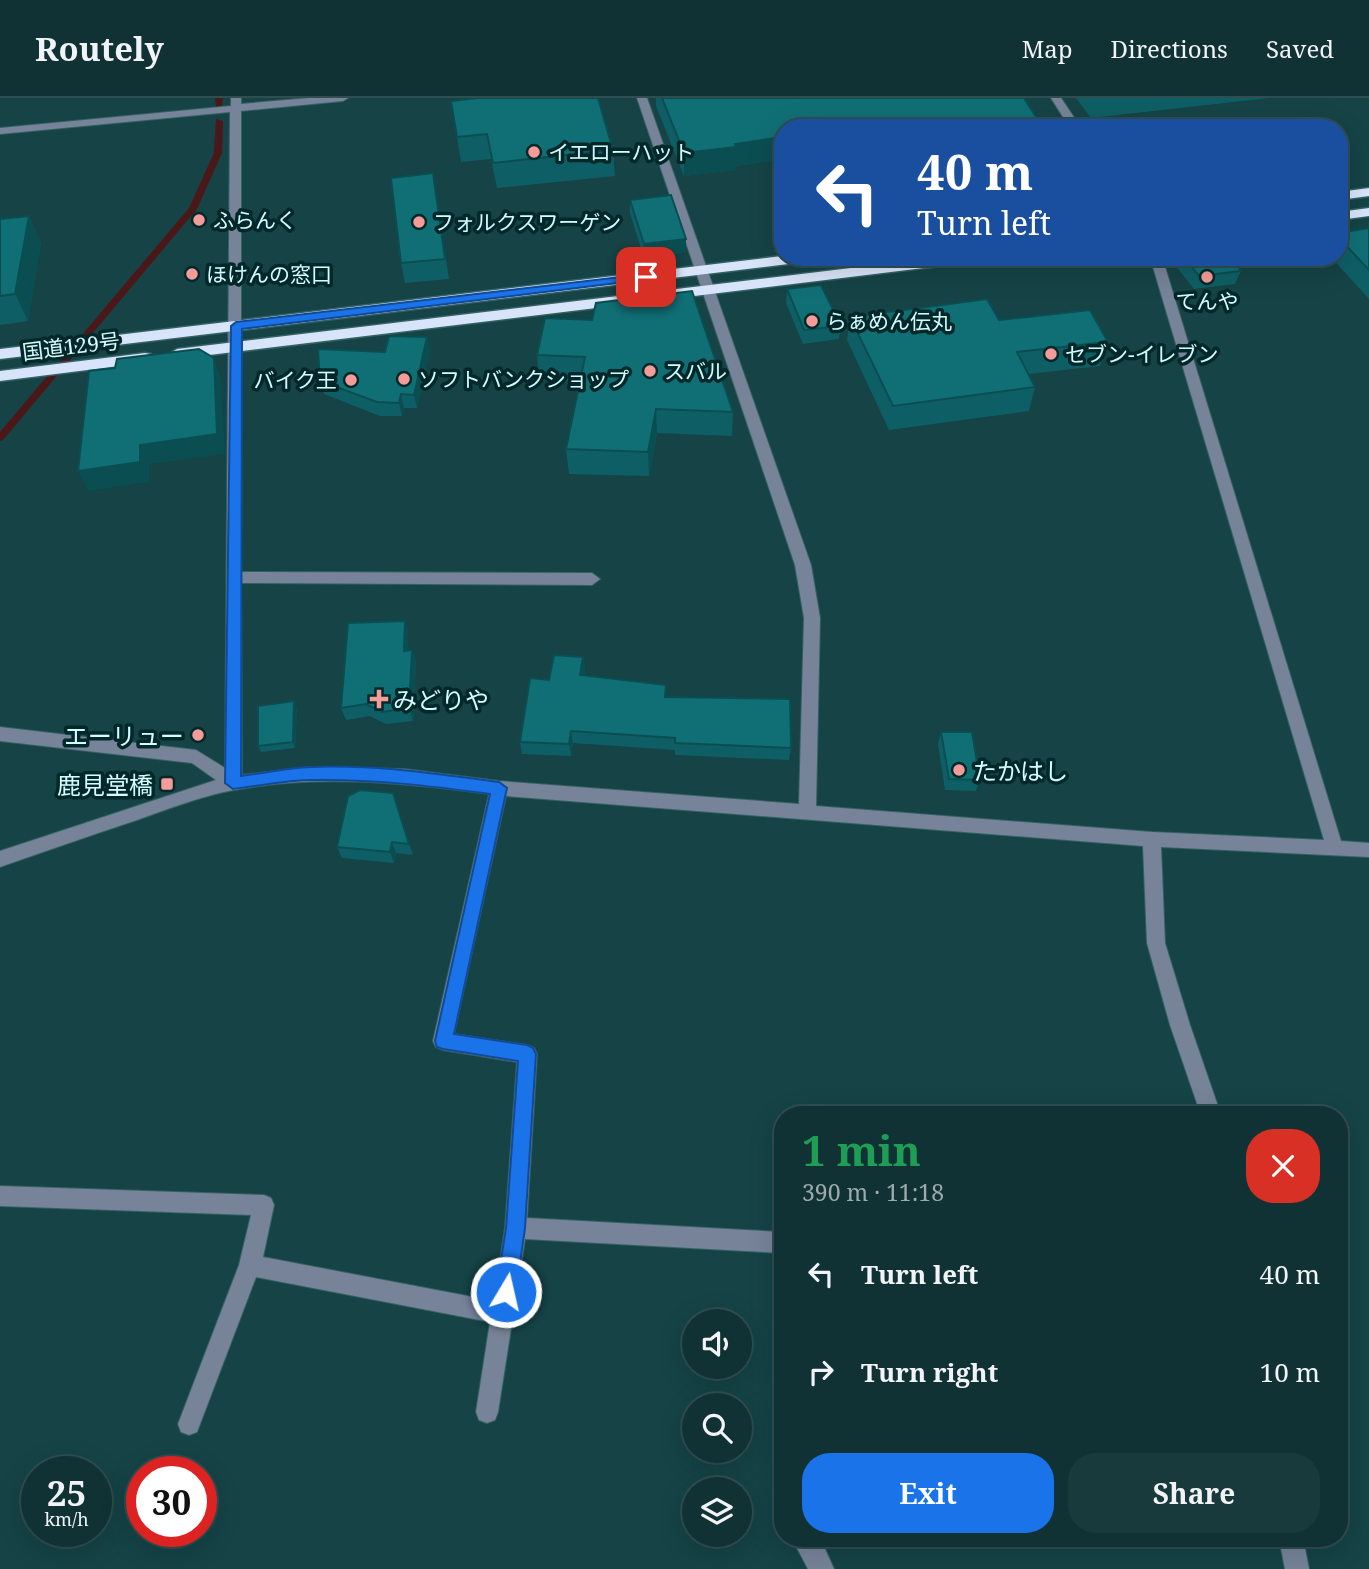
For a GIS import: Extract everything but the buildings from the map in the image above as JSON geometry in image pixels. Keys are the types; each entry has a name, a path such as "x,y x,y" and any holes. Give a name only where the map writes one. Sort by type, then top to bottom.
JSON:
{"highway":[{"path":"1348,195 1369,192"},
{"path":"1348,215 1369,212"},
{"name":"国道129号","path":"0,354 774,262"},
{"name":"国道129号","path":"0,376 906,266"}],"street":[{"path":"0,131 236,104 343,98"},
{"path":"642,98 803,565 812,618 807,812"},
{"path":"1056,98 1070,119"},
{"path":"233,783 236,104"},
{"path":"1159,266 1335,849"},
{"path":"233,577 592,579"},
{"path":"0,734 196,757 233,783"},
{"path":"0,859 185,796 233,783 310,774 404,776 499,788 1152,839 1369,850"},
{"path":"487,1412 516,1228 527,1054 443,1041 499,788"},
{"path":"1152,839 1156,943 1208,1106"},
{"path":"0,1196 264,1205 250,1265 189,1424"},
{"path":"516,1228 774,1243"},
{"path":"250,1265 503,1314"},
{"path":"809,1547 822,1569"},
{"path":"1293,1547 1297,1569"}],"waterway":[{"path":"219,98 219,105"},
{"path":"0,438 193,209 218,153 219,121"}],"place":[{"name":"イエローハット","path":"534,152"},
{"name":"ふらんく","path":"199,220"},
{"name":"フォルクスワーゲン","path":"419,222"},
{"name":"ほけんの窓口","path":"192,274"},
{"name":"てんや","path":"1207,277"},
{"name":"らぁめん伝丸","path":"812,321"},
{"name":"セブン-イレブン","path":"1051,354"},
{"name":"スバル","path":"650,371"},
{"name":"ソフトバンクショップ","path":"404,379"},
{"name":"バイク王","path":"351,380"},
{"name":"みどりや","path":"379,699"},
{"name":"エーリュー","path":"198,735"},
{"name":"たかはし","path":"959,770"},
{"name":"鹿見堂橋","path":"167,784"}],"route":[{"path":"506,1292 516,1228 527,1054 443,1041 499,788 404,776 358,774 310,774 233,783 236,326 646,277"}]}
